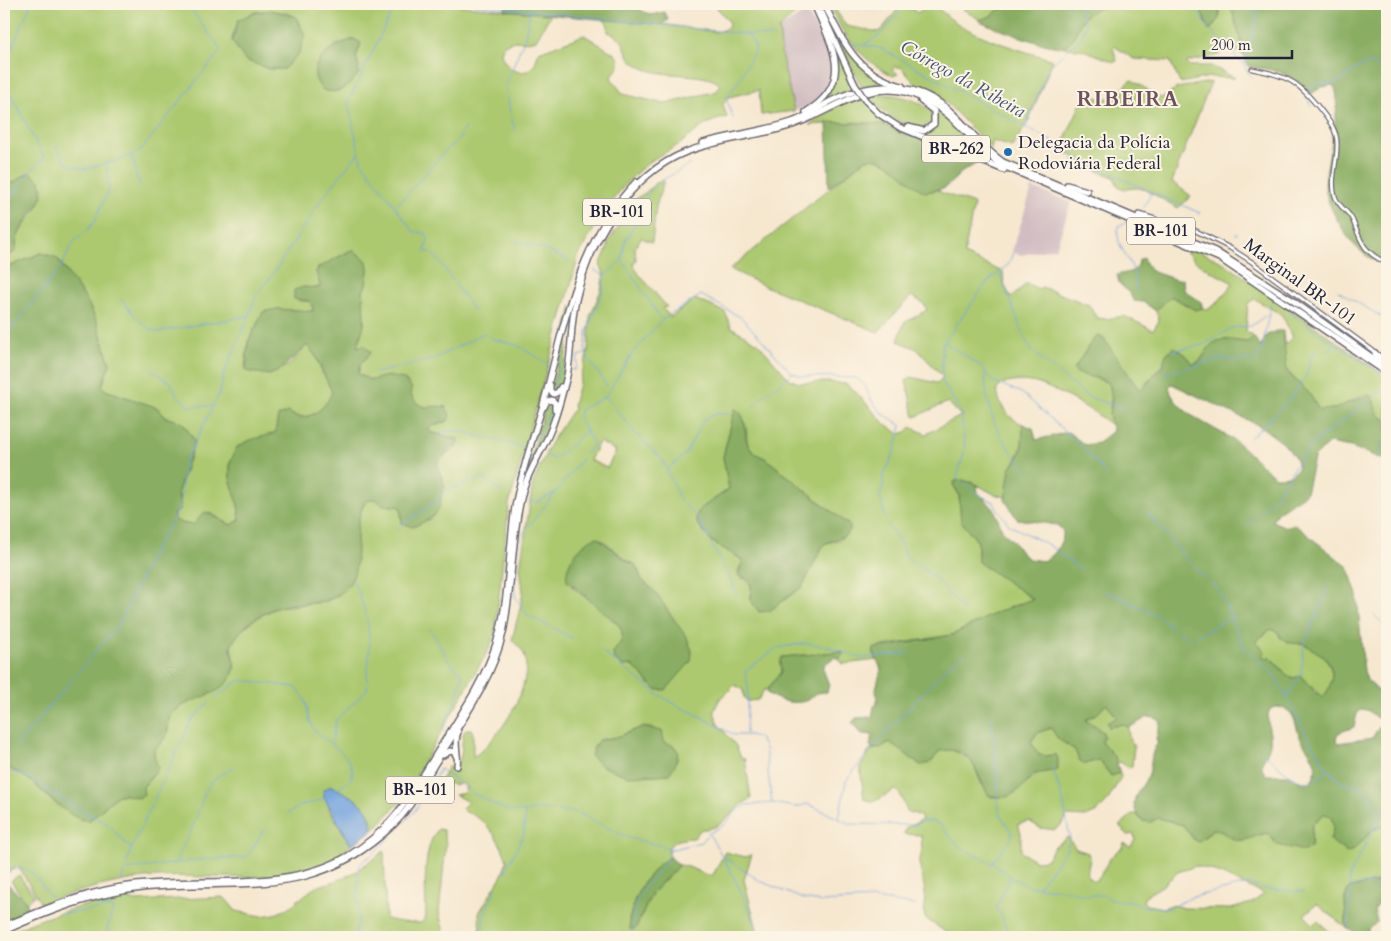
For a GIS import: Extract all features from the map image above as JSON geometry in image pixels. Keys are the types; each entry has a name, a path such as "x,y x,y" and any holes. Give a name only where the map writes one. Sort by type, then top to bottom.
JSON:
{"highway":[{"name":"BR-262","path":"819,4 856,84 879,114 905,129 1012,173 1054,187"},
{"path":"819,4 844,44 860,63 881,78 930,97"},
{"path":"753,131 806,112 822,100 831,87 836,68 835,53 819,4"},
{"name":"BR-101","path":"4,926 68,900 122,887 164,882 278,878 305,874 350,855 390,823 406,805 457,721 495,647 502,622 517,497 584,259 603,226 632,186 652,168 676,153 690,147 798,120 841,96 864,89 898,88 930,97 958,117 998,159 1117,208 1223,255 1341,333 1387,368"},
{"name":"BR-262","path":"866,99 886,116 919,130 929,129 934,124 936,116 931,108 905,96 873,92"},
{"name":"BR-101","path":"4,930 70,904 111,893 158,887 286,881 325,871 356,855 393,826 408,808 475,697 494,660 503,635 522,498 527,478 548,436 569,365 574,310 588,260 621,206 648,175 662,164 691,150 794,126 843,100 873,92 902,92 930,102 955,120 996,162 1218,258 1387,373"},
{"path":"1043,178 1087,191"},
{"path":"1117,208 1155,220"},
{"path":"1341,333 1354,338"},
{"path":"1375,352 1380,363"},
{"path":"554,362 550,389 554,394 561,388 569,365"},
{"path":"535,433 545,404 552,400 555,406 548,436"},
{"path":"425,780 448,751 456,754 457,766 456,736 475,697"}],"street":[{"path":"1252,69 1282,76 1308,93 1328,119 1336,135 1334,185 1336,199 1352,217 1363,246 1387,263"},
{"name":"Marginal BR-101","path":"1194,230 1230,248 1252,262 1341,333"},
{"name":"Marginal BR-101","path":"1354,338 1387,361"}],"shaded area":[{"path":"807,11 826,49 830,62 830,75 825,90 816,101 810,106 794,111 782,58 779,29"},
{"path":"1032,188 1071,202 1056,248 1021,255 1012,252"}],"green space":[{"path":"4,4 442,4 551,14 536,40 528,42 515,41 503,47 501,54 509,67 518,72 523,72 535,64 539,52 584,35 615,54 619,59 619,66 611,78 623,94 665,104 717,91 720,85 708,78 663,73 641,67 629,57 620,39 608,32 608,25 603,19 655,23 717,32 728,28 729,22 714,4 805,4 779,29 782,58 794,111 761,115 759,90 729,97 723,104 727,117 702,127 639,170 610,204 586,242 579,255 509,504 495,632 490,647 400,802 373,830 368,814 359,802 331,786 329,809 351,845 330,860 307,869 281,875 145,878 92,888 41,904 18,866 4,875 4,765 30,780 52,801 72,814 90,820 118,795 127,795 143,787 156,772 154,748 168,731 168,720 174,712 185,704 200,698 235,669 231,646 236,635 255,619 278,607 325,602 337,596 349,584 354,569 358,517 366,501 375,499 391,506 401,507 401,518 413,527 434,514 441,496 443,478 438,470 438,460 455,449 459,439 430,432 428,429 433,425 448,421 440,406 424,407 419,405 410,393 404,379 374,380 358,374 364,359 356,348 364,325 363,291 367,280 368,266 366,260 349,251 318,268 316,272 320,284 319,288 311,288 299,301 309,301 312,304 313,311 277,309 263,312 248,342 245,368 252,373 264,372 269,375 289,365 307,345 315,355 322,373 332,387 328,402 317,413 310,416 295,416 288,412 279,416 275,433 258,438 230,463 230,478 238,505 240,520 231,525 210,513 202,514 196,524 191,525 177,522 173,514 181,505 178,491 191,451 170,419 162,414 158,408 105,390 102,386 110,364 97,322 87,301 57,258 41,253 4,269 4,259 16,251 20,233 39,204 43,187 25,175 4,186","holes":["259,11 283,12 294,16 301,25 284,69 269,69 245,60 232,41 237,26 249,15","354,39 360,47 356,57 360,67 337,91 326,91 321,60 336,45"]},
{"path":"507,4 579,4 585,6 588,4 615,4 635,10 636,8 651,15 665,12 668,20 661,25 504,10"},
{"path":"828,4 832,4 846,26 878,32 902,4 907,4 917,13 929,5 933,5 955,22 977,34 1053,60 1028,122 1012,147 993,141 991,149 948,104 917,86 901,67 894,67 892,69 898,74 893,76 871,62 847,37"},
{"path":"955,4 1008,4 989,17 980,20"},
{"path":"1008,4 1118,4 1097,9 1090,13 1083,19 1072,40 1064,46 1058,47 1021,37 978,20 989,17"},
{"path":"1118,4 1199,4 1205,22 1211,29 1220,16 1220,4 1230,4 1246,57 1235,51 1230,43 1222,42 1219,55 1187,62 1188,66 1211,66 1235,78 1210,77 1180,83 1170,61 1134,59 1114,46 1117,61 1114,62 1084,50 1063,47 1073,36 1087,14 1091,11"},
{"path":"1199,4 1220,4 1219,18 1209,31"},
{"path":"1230,4 1387,4 1387,266 1361,252 1351,241 1336,218 1327,196 1325,185 1337,103 1333,85 1322,87 1311,94 1297,82 1278,71 1248,66"},
{"path":"271,10 296,17 305,35 299,53 284,69 269,69 245,60 232,41 238,20 253,13"},
{"path":"826,13 854,58 893,84 861,86"},
{"path":"825,26 855,87 823,103 838,60"},
{"path":"354,39 361,43 356,57 359,73 352,82 340,90 323,90 317,81 315,73 317,65 329,51"},
{"path":"1132,80 1160,98 1165,97 1177,88 1211,82 1172,182 1191,196 1178,208 1146,190 1138,188 1124,189 1118,186 1114,177 1082,165 1075,171 1074,157 1067,153 1062,146 1085,94 1099,98 1113,97 1118,95"},
{"path":"867,95 892,95 917,102 931,111 932,122 921,128 898,121 878,107"},
{"path":"861,97 884,119 997,169 996,172 964,155 881,124 856,122 809,125 839,105"},
{"path":"935,108 955,124 993,163 916,132 932,129 937,118"},
{"path":"827,122 881,124 979,162 962,172 945,188 926,192 883,161 866,159 829,187"},
{"path":"871,158 886,163 926,192 939,190 974,204 964,255 1003,272 1004,284 1011,298 1027,283 1038,289 1042,287 1089,305 1097,318 1106,319 1124,316 1153,330 1159,321 1156,311 1169,298 1173,297 1189,307 1209,309 1218,302 1233,283 1196,261 1179,241 1224,263 1387,377 1387,420 1378,414 1375,403 1363,395 1335,409 1319,410 1307,391 1286,368 1284,359 1285,344 1292,338 1292,335 1282,315 1255,299 1248,303 1246,331 1254,337 1251,340 1243,342 1221,340 1211,346 1196,363 1192,364 1186,356 1165,362 1139,391 1104,339 1099,336 1089,345 1074,370 1108,383 1112,394 1109,414 1113,427 1107,421 1074,400 1039,384 1019,381 1000,385 997,390 1002,406 1013,419 1023,424 1021,448 1010,468 1008,491 1005,497 994,494 972,482 953,484 959,495 961,521 978,542 978,556 992,571 1033,599 1000,611 952,635 876,647 873,652 877,660 843,664 839,659 842,652 782,657 780,662 781,672 767,690 764,690 758,700 748,701 744,698 743,690 735,685 719,700 714,711 718,724 736,746 741,758 745,759 751,799 738,807 716,826 709,829 701,829 694,838 679,840 670,845 668,848 670,857 644,882 629,920 637,926 652,893 679,865 713,875 725,852 746,857 752,854 744,880 759,937 480,937 479,913 502,875 507,861 499,842 490,830 475,816 462,808 468,802 455,795 464,793 466,787 463,783 454,785 441,780 449,766 452,768 457,765 466,729 471,729 473,733 473,757 493,739 503,726 519,696 526,667 523,652 512,640 523,591 520,568 533,483 550,444 574,410 573,405 588,352 590,317 601,290 604,273 600,265 608,247 608,242 638,197 656,183 664,180 656,207 652,242 641,238 635,247 636,261 633,263 638,273 667,307 662,308 671,317 695,299 725,312 731,327 758,343 789,379 799,383 829,382 846,384 857,393 883,422 899,434 906,432 911,427 926,434 961,416 948,402 914,416 906,381 911,377 937,383 943,377 917,349 898,341 904,323 927,310 923,303 911,296 878,332 765,286 730,269 866,159","holes":["735,409 743,418 747,442 751,451 765,458 850,526 841,539 824,544 802,587 769,611 751,601 751,585 747,579 741,578 738,571 742,563 741,559 711,541 697,523 700,509 729,489 723,457","599,442 616,451 607,468 590,460","601,539 638,569 642,580 654,591 690,643 650,685 642,673 635,668 632,666 622,666 613,653 623,636 622,630 617,623 602,609 572,587 571,563 585,543","642,727 654,729 661,734 664,742 676,748 678,758 669,774 637,775 618,772 591,756 599,740 617,737"]},
{"path":"29,172 40,181 43,196 21,229 16,243 16,251 4,259 4,186 16,181"},
{"path":"352,250 365,259 368,266 367,280 363,291 364,325 357,347 364,345 371,352 360,365 358,374 371,380 388,376 404,379 412,388 410,393 418,404 425,407 446,407 450,415 448,421 433,425 428,429 430,432 460,441 436,465 445,486 438,509 429,519 413,527 402,523 401,507 383,505 375,499 366,501 358,521 356,567 348,586 330,599 285,605 266,612 249,623 231,646 234,670 228,681 222,688 180,707 171,716 165,738 154,751 158,768 143,787 144,794 139,798 123,794 118,795 90,820 76,817 58,805 28,779 4,765 4,269 41,253 57,258 87,301 97,322 110,364 102,385 105,390 158,408 165,417 183,423 195,441 178,491 180,510 173,514 175,519 182,523 195,524 206,512 231,525 240,520 238,505 230,478 230,463 237,447 250,440 275,433 278,416 288,412 301,417 314,414 325,404 332,392 315,355 307,345 279,371 269,375 246,371 248,342 263,312 277,309 313,311 312,304 309,301 294,299 294,290 304,287 319,288 320,284 316,272 318,268"},
{"path":"1143,258 1151,271 1177,280 1183,279 1184,290 1201,302 1203,308 1195,310 1173,297 1169,298 1156,311 1143,302 1134,301 1119,283 1117,275 1134,270 1139,260"},
{"path":"572,306 563,378 560,387 553,391 552,385"},
{"path":"1276,331 1283,331 1287,372 1309,393 1319,410 1335,409 1368,395 1372,397 1378,414 1387,420 1387,461 1351,447 1329,443 1314,458 1306,493 1277,513 1272,521 1286,527 1294,524 1348,567 1357,595 1364,671 1367,680 1387,699 1387,825 1375,829 1353,850 1347,853 1330,840 1333,821 1329,815 1324,814 1312,824 1311,847 1304,851 1277,845 1268,833 1239,840 1213,829 1198,842 1194,840 1183,825 1158,818 1151,822 1142,821 1135,810 1134,803 1136,795 1149,774 1152,754 1158,743 1156,739 1160,723 1156,718 1148,717 1128,728 1123,724 1109,727 1107,723 1117,717 1106,704 1098,713 1085,720 1103,732 1104,737 1101,741 1115,757 1120,773 1111,776 1099,760 1085,764 1079,760 1075,750 1058,739 1051,728 1037,733 1031,742 1039,755 1056,754 1058,770 1034,774 1020,789 1007,797 989,796 972,763 960,752 951,750 939,751 929,763 920,765 890,742 880,748 872,749 870,745 873,735 862,734 852,723 856,718 872,717 874,706 877,705 876,688 881,670 873,649 952,635 1000,611 1033,599 978,562 978,542 961,521 959,495 953,484 955,481 963,480 980,486 977,487 978,492 994,509 1003,532 1012,540 1022,554 1029,559 1043,561 1055,553 1063,538 1063,531 1057,525 1017,519 1005,500 1010,468 1022,449 1023,424 1033,428 1036,440 1068,432 1085,445 1098,443 1113,431 1109,414 1112,402 1110,386 1102,380 1082,375 1073,370 1095,337 1099,336 1104,339 1140,391 1162,367 1166,354 1174,347 1185,354 1192,364 1197,363 1208,348 1216,342 1228,340 1247,342 1254,337 1260,347 1267,335","holes":["1172,384 1260,426 1283,443 1295,457 1297,469 1290,475 1276,477 1239,444 1188,413 1173,397 1169,387","1271,629 1278,632 1285,640 1295,644 1303,643 1324,657 1331,668 1332,678 1329,688 1323,697 1315,692 1301,676 1293,678 1287,675 1271,658 1263,658 1265,652 1256,641","1276,707 1283,708 1291,713 1300,737 1315,765 1314,776 1310,782 1301,782 1288,775 1267,775 1264,771 1262,764 1270,744 1268,722 1270,709","1361,709 1367,710 1380,720 1381,724 1372,738 1338,743 1336,739 1338,733 1354,727 1357,714"]},
{"path":"551,403 553,409 552,418 524,480 544,412"},
{"path":"735,409 744,419 747,441 750,448 850,526 850,530 846,535 824,544 802,587 769,611 759,612 751,601 751,585 747,579 738,575 742,563 741,559 711,541 697,523 696,517 700,509 729,489 723,457"},
{"path":"597,537 628,562 635,564 642,580 654,591 687,638 692,651 691,661 666,690 656,690 632,665 622,666 614,659 613,653 622,637 619,625 567,581 568,568 575,554 585,543"},
{"path":"1271,629 1278,632 1280,638 1305,645 1320,653 1326,659 1330,666 1332,678 1330,687 1323,697 1308,684 1287,675 1271,658 1263,658 1262,649 1256,641"},
{"path":"842,652 843,654 839,659 835,657 825,664 823,669 829,685 827,692 816,693 812,698 800,702 786,701 767,693 769,687 781,672 780,662 782,657"},
{"path":"1106,704 1117,717 1109,727 1123,724 1128,728 1129,737 1134,746 1132,766 1129,768 1120,762 1116,764 1101,740 1098,727 1085,720 1098,713"},
{"path":"642,727 662,731 664,742 674,746 678,752 675,765 669,774 627,776 602,766 591,756 599,740 617,737"},
{"path":"1051,728 1057,737 1075,750 1078,758 1090,762 1099,760 1111,776 1120,773 1121,777 1107,802 1097,812 1086,817 1067,816 1055,830 1040,828 1029,821 1018,824 1021,833 1021,852 1036,861 1046,860 1055,846 1068,837 1076,849 1088,853 1090,858 1087,875 1091,880 1096,881 1111,857 1123,848 1124,843 1130,847 1135,840 1134,834 1128,835 1119,826 1133,814 1136,814 1142,821 1158,817 1183,825 1194,840 1205,837 1213,829 1236,840 1268,833 1277,845 1311,847 1312,824 1324,814 1330,815 1334,826 1330,840 1352,851 1373,830 1387,825 1387,884 1376,882 1345,897 1346,925 1350,931 1317,904 1304,915 1313,924 1318,921 1335,937 953,937 925,918 925,891 919,863 922,851 921,835 904,834 906,828 922,820 920,816 907,811 900,794 895,790 873,801 864,799 860,767 871,750 880,748 889,742 903,751 932,762 939,751 952,750 972,760 981,783 991,797 1006,797 1015,793 1041,772 1048,770 1056,771 1053,755 1046,757 1039,755 1031,742 1037,733","holes":["1196,866 1214,871 1264,894 1252,903 1231,909 1184,908 1172,905 1163,908 1146,905 1143,901 1145,896 1162,886 1178,872"]},
{"path":"438,829 443,830 446,843 439,913 445,937 4,937 25,926 63,912 118,898 129,898 135,901 224,897 236,911 262,916 275,914 287,909 315,887 336,881 355,872 384,851 386,919 421,923 426,917 425,883 427,859 429,848"},
{"path":"670,857 679,865 652,893 637,926 633,930 630,929 629,920 635,898 644,882 659,864"},
{"path":"19,875 34,896 26,902 11,881"},
{"path":"4,880 27,903 27,909 33,910 4,921"},
{"path":"1376,882 1387,884 1387,894 1374,910 1377,922 1362,937 1358,937 1346,925 1345,897 1348,889"}],"water":[{"path":"331,786 359,802 368,813 371,821 373,830 351,845 324,797 323,790"}],"waterway":[{"path":"4,66 31,4"},
{"path":"56,147 67,164 85,169 120,160 142,149 221,50 187,4"},
{"path":"396,4 348,102 361,161 414,232 426,233 428,240 425,252 431,252 438,259 474,311"},
{"name":"Córrego da Ribeira","path":"469,4 773,37"},
{"path":"865,44 881,34 907,4"},
{"path":"1066,52 1080,39 1086,24 1078,4"},
{"path":"1192,4 1206,25 1244,65 1252,79"},
{"path":"1244,64 1256,24 1258,4"},
{"path":"515,130 510,113 506,84 525,37 530,11"},
{"path":"733,118 726,98 739,80 756,48 748,35"},
{"name":"Córrego da Ribeira","path":"849,43 880,48 1064,148 1082,161 1200,213"},
{"path":"1025,127 1049,67 1062,55"},
{"path":"1312,107 1307,97 1313,84 1336,83 1364,64 1387,67"},
{"path":"4,81 44,158 26,176 4,207"},
{"path":"397,205 449,147 459,139 465,127"},
{"path":"16,746 119,624 153,552 176,514 181,499 184,464 220,392 224,373 257,293 271,277 322,199 359,152"},
{"path":"132,155 137,179 141,186"},
{"path":"607,386 588,358 585,350 587,332 603,291 604,277 622,260 625,241 638,219 647,194 661,181 690,164"},
{"path":"4,338 61,267 74,241 87,231 94,222 109,189 107,165"},
{"path":"1144,207 1152,191"},
{"path":"1128,221 1119,226 1118,237 1121,248 1133,269 1136,291"},
{"path":"515,241 541,248 568,260"},
{"path":"1013,253 1008,265 987,282 942,345 942,381 961,412 965,449 957,477 976,493 993,502 1009,525 1049,545 1081,570"},
{"path":"623,261 661,319"},
{"path":"594,270 604,275"},
{"path":"999,273 1026,341 1033,352 1086,396 1122,408"},
{"name":"Córrego da Ribeira","path":"1338,291 1387,320"},
{"path":"586,454 594,444 579,419 580,410 606,396 631,355 662,320 701,295 742,318 791,372 801,376 857,378 864,384 873,403 882,413 901,425 896,448 883,477 880,496 885,518"},
{"path":"121,299 146,327 157,332 248,316"},
{"path":"1164,374 1219,359 1254,361 1262,349 1271,303"},
{"path":"1289,312 1387,377"},
{"path":"1172,351 1203,345 1231,328 1251,326 1268,314"},
{"path":"555,389 567,326"},
{"path":"374,373 432,360 484,333 493,339 517,345 548,364"},
{"path":"944,342 982,367 992,381 1022,393 1077,442 1107,475"},
{"path":"1250,438 1280,409 1300,385 1307,374 1312,355 1318,351 1330,350 1334,343"},
{"path":"572,370 576,369 578,356 585,354"},
{"path":"150,369 170,382 178,396 189,406 213,406"},
{"path":"754,406 792,373"},
{"path":"985,374 988,402 996,426 1009,449 1027,471"},
{"path":"1248,524 1275,498 1295,466 1312,444 1387,387"},
{"path":"606,397 636,434 662,459 680,500 697,517 733,584 736,594"},
{"path":"527,472 551,406"},
{"path":"667,470 686,453 704,419 716,414 730,414"},
{"path":"438,434 456,430 522,447"},
{"path":"568,448 586,431"},
{"path":"1377,459 1387,436"},
{"path":"545,454 553,459 567,449"},
{"path":"572,638 527,615 515,596 514,584 521,536 582,459"},
{"path":"396,529 437,500 446,490 483,478 503,493"},
{"path":"529,501 538,502 557,491"},
{"path":"1148,513 1196,570 1215,586 1225,603 1244,648 1274,675 1312,745 1329,770 1342,783 1358,787 1367,793 1380,816"},
{"path":"887,524 898,539 907,558 932,575 965,612"},
{"path":"332,742 336,720 366,691 367,686 369,658 368,624 353,580"},
{"path":"1287,697 1301,674 1304,644 1329,587"},
{"path":"1105,591 1157,615 1180,634 1192,638 1232,617"},
{"path":"1374,615 1387,628"},
{"path":"430,629 449,661 463,675 455,702 443,729 445,732"},
{"path":"746,733 748,686 745,671 777,648 806,643 829,647 861,658 909,653"},
{"path":"603,652 659,695 680,707 734,735 750,735 759,738 765,748 772,803"},
{"path":"839,818 846,781 870,750 946,668 963,654"},
{"path":"214,698 240,680 295,687 304,697 314,729 344,755 352,769 352,777 342,787 336,789"},
{"path":"121,882 131,849 191,721 209,702"},
{"path":"991,717 997,772 998,803 1001,816 1011,831 1011,839 992,863"},
{"path":"1261,751 1288,774 1305,783 1313,781 1328,771"},
{"path":"1038,887 1067,849 1070,839 1063,800 1052,767"},
{"path":"174,863 193,827 207,789 217,777 235,768"},
{"path":"354,937 359,919 357,902 359,865 375,852 414,812 440,769 474,794 506,810 523,812 538,809 576,812 626,837 674,849 701,842 709,833 724,825 737,810 746,805 772,803 796,807 808,804 850,824 914,825 925,821 932,821 941,825 963,849 997,866 1012,878 1028,886 1067,890 1086,895 1103,895 1112,900 1132,901 1142,907 1153,906 1167,909 1192,897 1248,884 1265,889 1304,892"},
{"path":"4,771 18,773 32,780 77,808 108,824 131,849"},
{"path":"288,813 303,805 325,799"},
{"path":"1349,929 1349,877 1387,802"},
{"path":"504,874 524,834 525,812"},
{"path":"1375,826 1387,824"},
{"path":"125,870 198,860 247,857 264,830"},
{"path":"709,834 737,884 760,937"},
{"path":"633,931 637,900 645,887 660,870 671,849"},
{"path":"724,857 760,881 803,899 821,902 874,899 916,905"},
{"path":"4,872 14,869 28,871 37,878 51,897"},
{"path":"1009,937 1002,916 996,908 1010,877"},
{"path":"1352,886 1364,884 1387,886"},
{"path":"483,937 483,918 496,888"},
{"path":"61,912 64,914 111,907 113,909 105,937"},
{"path":"384,931 384,937"}],"place":[{"name":"Delegacia da Polícia Rodoviária Federal","path":"1008,152"}],"district":[{"name":"RIBEIRA","path":"1128,99"}]}
